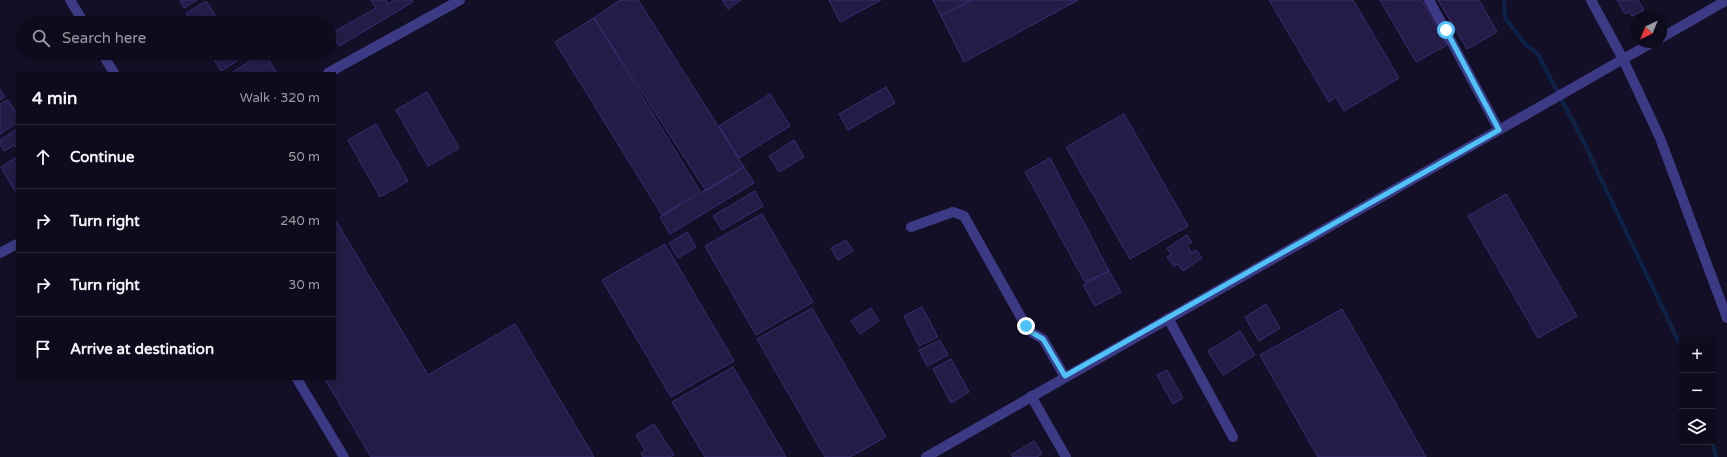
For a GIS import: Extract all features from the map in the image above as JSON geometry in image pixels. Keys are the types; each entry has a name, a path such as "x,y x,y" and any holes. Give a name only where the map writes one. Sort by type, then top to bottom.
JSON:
{"street":[{"path":"70,0 80,16"},
{"path":"330,72 460,0"},
{"path":"1429,0 1499,130"},
{"path":"1591,0 1623,59 1660,138 1727,318"},
{"path":"1667,35 1727,0"},
{"path":"926,457 1065,376 1642,48"},
{"path":"106,60 113,72"},
{"path":"911,227 953,212 964,216 1026,326 1031,332 1043,339 1065,376"},
{"path":"0,253 16,245"},
{"path":"1168,318 1233,437"},
{"path":"298,380 344,457"},
{"path":"1031,396 1066,457"}],"building":[{"path":"180,0 197,0 184,8"},
{"path":"371,0 386,0 388,4 395,0 412,0 413,2 339,46 336,40 336,31 376,8"},
{"path":"620,0 638,0 744,167 706,191 594,18"},
{"path":"722,0 741,0 728,9"},
{"path":"829,0 881,0 840,22"},
{"path":"933,0 971,0 941,16"},
{"path":"971,0 1078,0 964,62 941,16"},
{"path":"1269,0 1353,0 1399,78 1344,111 1336,97 1329,102"},
{"path":"1380,0 1422,0 1447,45 1416,62"},
{"path":"1438,0 1479,0 1497,32 1467,49"},
{"path":"1617,0 1638,0 1644,10 1640,12 1631,12 1631,14 1630,12 1625,14"},
{"path":"206,1 216,16 188,16 186,13"},
{"path":"594,18 700,191 662,215 555,42"},
{"path":"214,60 239,60 221,71"},
{"path":"252,60 269,60 276,72 233,72"},
{"path":"886,87 895,103 848,130 839,114"},
{"path":"0,89 5,97 0,100"},
{"path":"427,92 459,148 428,166 396,110"},
{"path":"770,94 790,126 739,158 719,126"},
{"path":"8,100 16,112 16,124 0,134 0,104"},
{"path":"1124,114 1188,226 1130,259 1066,147"},
{"path":"376,124 408,181 380,197 348,140"},
{"path":"16,130 16,147 14,145 4,151 0,144 0,140"},
{"path":"794,140 804,157 779,172 769,156"},
{"path":"16,158 15,191 1,167"},
{"path":"1050,158 1109,271 1085,282 1025,172"},
{"path":"744,167 754,183 670,234 660,217"},
{"path":"755,191 763,206 722,230 713,216"},
{"path":"1506,194 1577,316 1538,338 1468,216"},
{"path":"762,214 813,302 756,335 705,246"},
{"path":"336,221 428,375 515,324 594,457 371,457 326,380 336,380"},
{"path":"687,232 696,247 678,258 669,243"},
{"path":"1187,235 1192,242 1187,245 1191,253 1196,250 1202,258 1183,271 1178,264 1174,266 1167,257 1171,254 1167,248"},
{"path":"846,240 853,251 838,260 831,248"},
{"path":"665,244 734,361 671,397 602,280"},
{"path":"1109,271 1121,292 1095,306 1083,285"},
{"path":"1266,304 1280,328 1259,341 1245,317"},
{"path":"922,307 938,337 919,346 904,316"},
{"path":"812,308 886,437 850,457 825,457 757,339"},
{"path":"871,308 879,321 860,334 851,321"},
{"path":"1342,309 1426,457 1318,457 1260,355"},
{"path":"1240,331 1255,355 1223,375 1208,351"},
{"path":"940,340 948,355 927,366 919,350"},
{"path":"951,359 969,392 951,403 933,369"},
{"path":"733,367 786,457 705,457 672,402"},
{"path":"1167,370 1183,398 1173,404 1157,375"},
{"path":"654,424 674,455 670,457 643,457 641,453 645,450 636,435"},
{"path":"1034,441 1042,454 1037,457 1013,457 1011,455"}],"waterway":[{"path":"1504,0 1505,18 1526,45 1538,54 1584,143 1679,343"},
{"path":"1713,445 1716,457"}],"route":[{"path":"1026,326 1031,332 1043,339 1065,376 1499,130 1446,30"}]}
